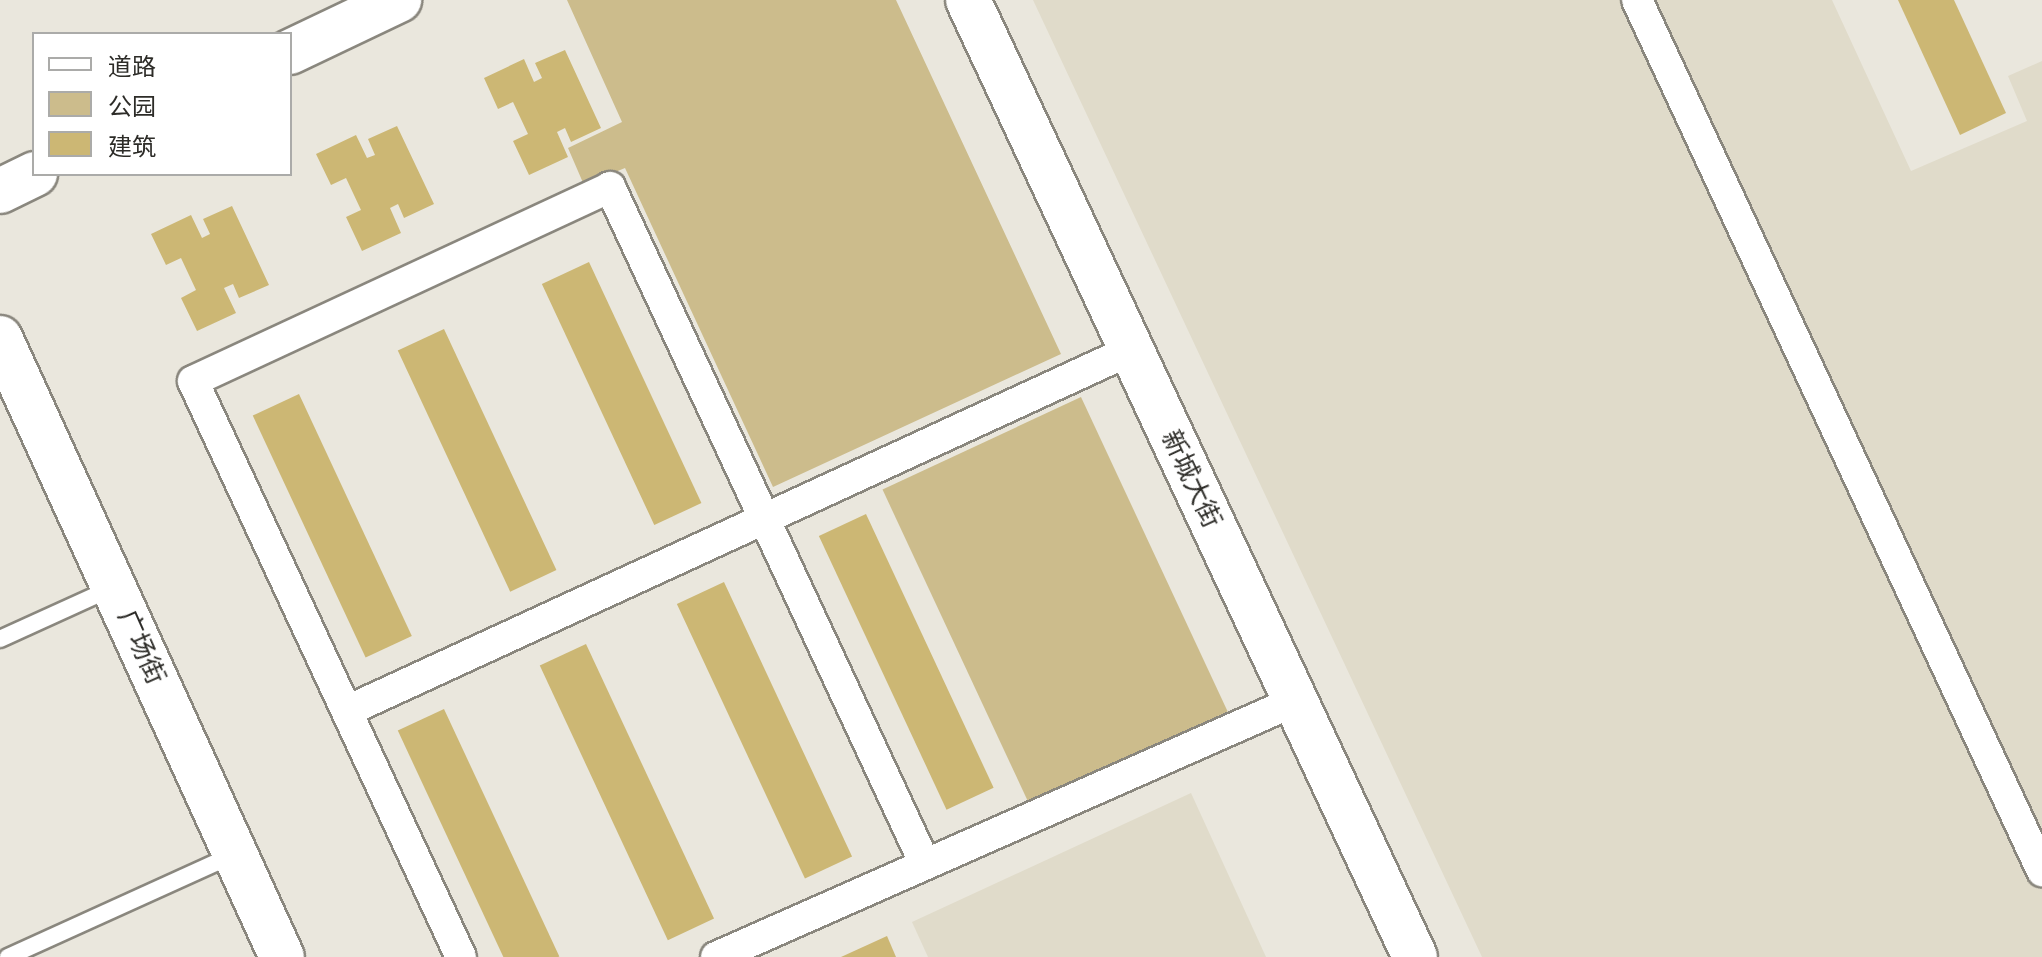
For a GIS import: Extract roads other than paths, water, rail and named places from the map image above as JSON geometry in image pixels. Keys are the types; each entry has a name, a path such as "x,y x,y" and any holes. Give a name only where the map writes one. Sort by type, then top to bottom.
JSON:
{"main road":[{"path":"292,51 399,0"},
{"name":"新城大街","path":"968,0 1415,957"},
{"path":"0,191 32,175"},
{"name":"广场街","path":"0,338 282,957"}],"street":[{"path":"1637,0 2042,871"},
{"path":"461,957 193,381 610,187 925,864"},
{"path":"347,711 1131,350"},
{"path":"716,957 1295,701"}],"lane":[{"path":"0,639 114,587"},
{"path":"8,957 235,854"}]}
